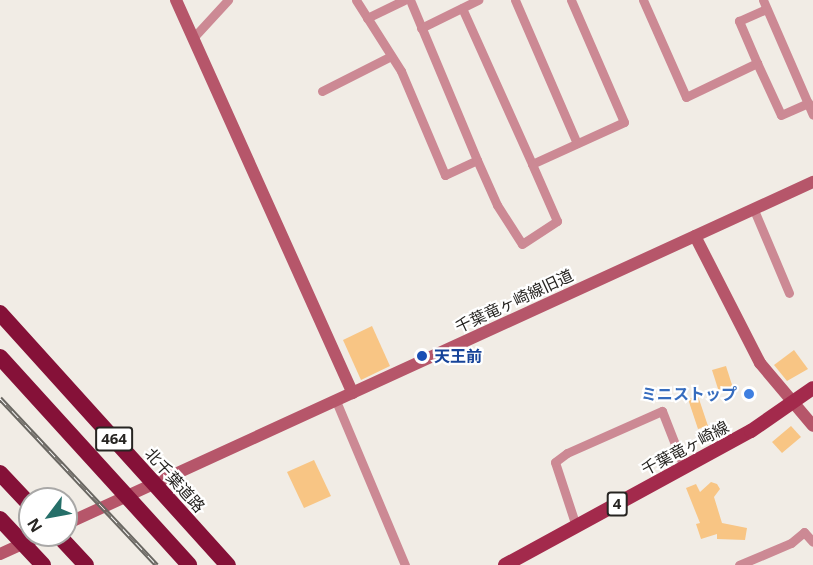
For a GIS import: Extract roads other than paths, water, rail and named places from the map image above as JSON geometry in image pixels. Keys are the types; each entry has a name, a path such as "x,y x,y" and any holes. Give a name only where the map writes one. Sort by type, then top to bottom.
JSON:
{"highway":[{"name":"北千葉道路","path":"0,313 148,486 228,565"},
{"name":"464","path":"0,357 189,565"},
{"path":"0,473 18,492"},
{"path":"0,519 18,531"},
{"path":"159,532 201,565"},
{"path":"35,547 43,565"},
{"path":"69,547 86,565"}],"main road":[{"name":"千葉竜ヶ崎線","path":"505,565 684,467 793,404 813,388"}],"street":[{"path":"176,0 352,393"},
{"path":"193,38 228,0"},
{"path":"356,0 391,56 445,175 477,160"},
{"path":"368,18 404,0"},
{"path":"410,0 497,205 522,244 557,221 462,8"},
{"path":"421,28 478,0"},
{"path":"514,0 577,143"},
{"path":"532,164 624,122 571,0"},
{"path":"643,0 686,97 757,63"},
{"path":"808,103 781,115 757,63 739,21 764,4 808,103 813,115"},
{"path":"322,91 391,56"},
{"name":"千葉竜ヶ崎線旧道","path":"78,518 813,182"},
{"path":"754,210 789,293"},
{"path":"695,236 745,340 793,404 813,426"},
{"path":"336,401 405,565"},
{"path":"576,526 555,462 567,453 662,411 684,467"},
{"path":"739,565 791,543 804,532 813,542"},
{"path":"0,554 18,546"}],"railway":[{"path":"0,398 157,565"}],"place":[{"name":"天王前","path":"422,356"},
{"name":"ミニストップ","path":"749,394"}]}
